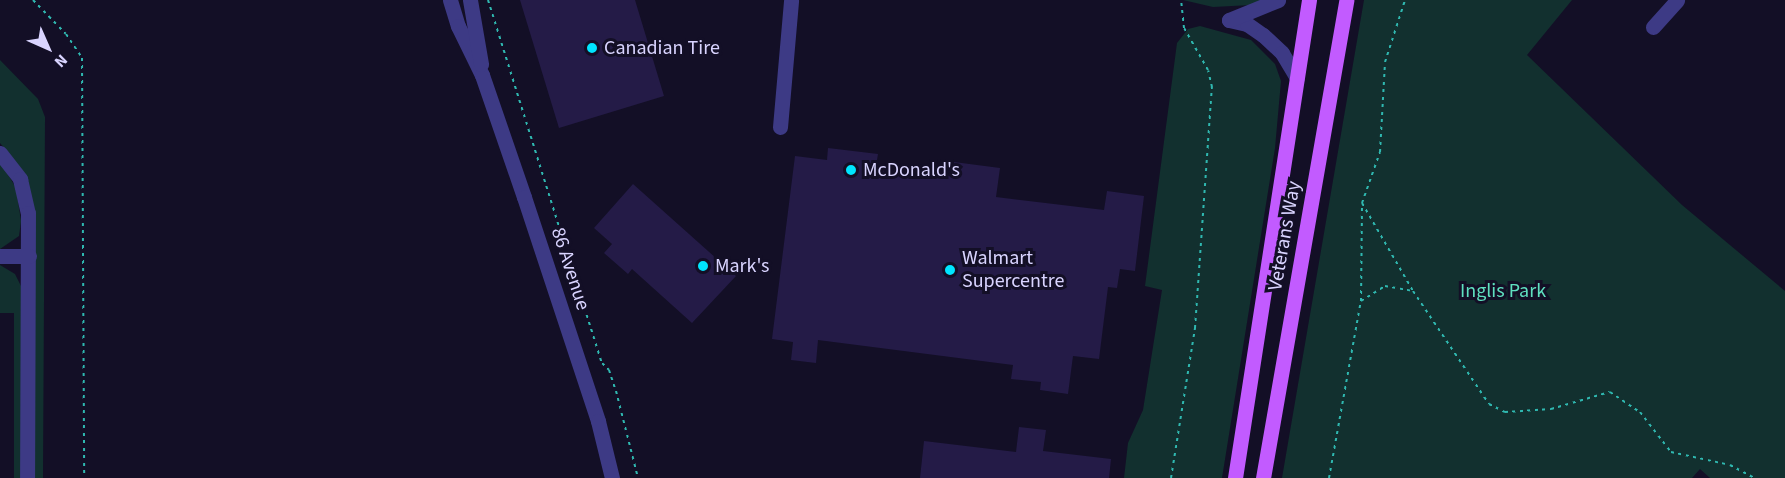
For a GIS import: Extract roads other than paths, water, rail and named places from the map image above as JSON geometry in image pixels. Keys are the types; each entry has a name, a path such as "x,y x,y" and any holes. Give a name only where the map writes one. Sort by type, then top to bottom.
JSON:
{"main road":[{"name":"Veterans Way","path":"1235,478 1309,0"},
{"name":"Veterans Way","path":"1263,478 1346,0"}],"street":[{"name":"86 Avenue","path":"450,0 458,26 482,75 598,421 612,478"},
{"name":"86 Avenue","path":"470,0 482,75"},
{"path":"780,127 791,0"},
{"path":"1278,0 1229,20 1247,24 1263,34 1282,53 1298,78"},
{"path":"1653,27 1677,0"},
{"path":"0,153 14,168 25,191 29,256 27,478"},
{"path":"0,256 29,256"}],"place":[{"name":"Canadian Tire","path":"592,48"},
{"name":"McDonald's","path":"851,170"},
{"name":"Mark's","path":"703,266"},
{"name":"Walmart Supercentre","path":"950,270"}],"park label":[{"name":"Inglis Park","path":"1503,291"}]}
